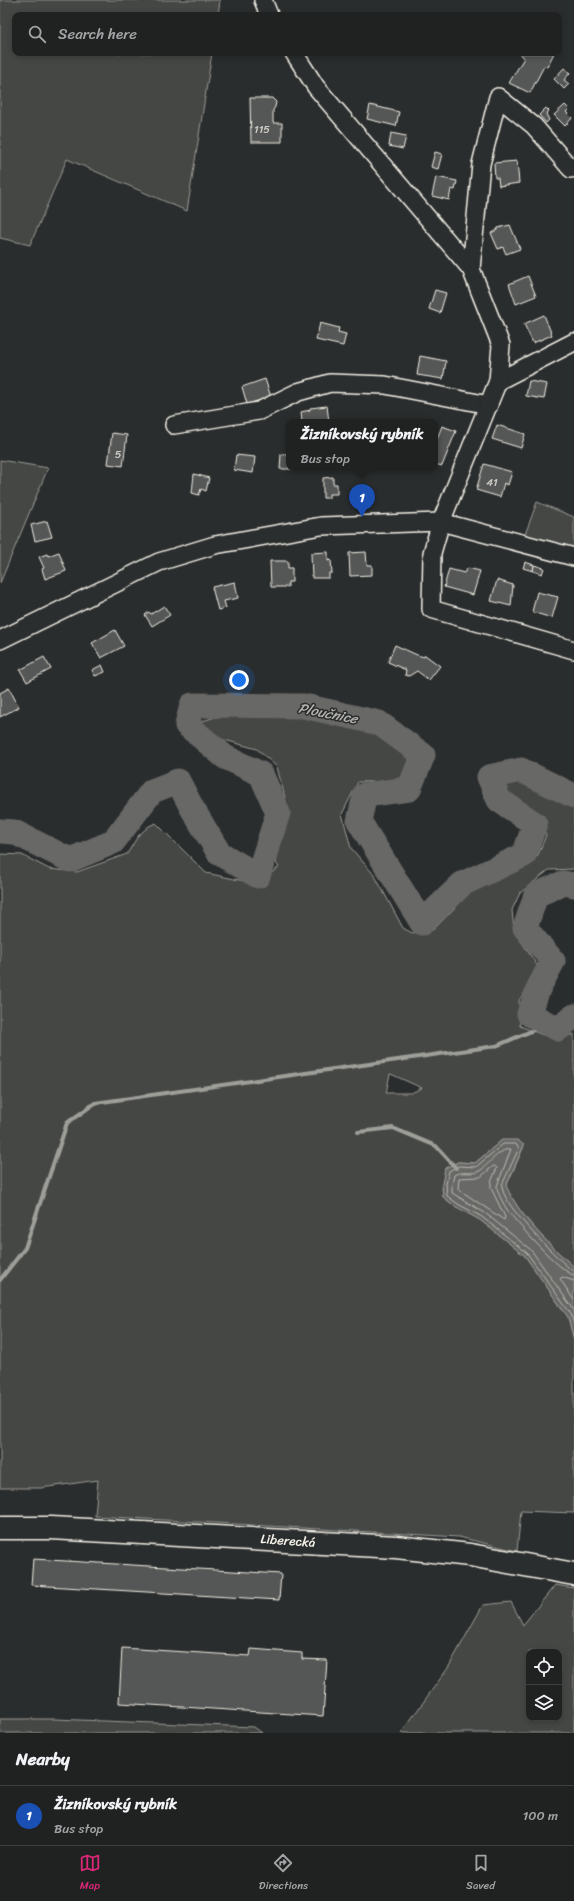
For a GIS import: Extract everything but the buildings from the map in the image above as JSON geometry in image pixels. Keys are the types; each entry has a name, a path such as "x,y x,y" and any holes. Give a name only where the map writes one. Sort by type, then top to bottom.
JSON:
{"main road":[{"name":"Liberecká","path":"0,1528 51,1528 396,1547 470,1555 574,1574"}],"street":[{"path":"264,0 269,12"},
{"path":"296,56 316,87 471,269 501,345 498,381 441,522 432,553 431,609 574,650"},
{"path":"471,269 481,164 498,97 534,126 571,169 574,166"},
{"path":"498,381 574,342"},
{"path":"174,425 259,411 298,392 330,383 385,385 489,405"},
{"path":"0,640 159,562 215,545 321,526 441,522 574,557"}],"shaded area":[{"path":"0,0 220,0 218,12 12,12 12,56 212,56 187,211 67,159 30,245 0,238"},
{"path":"0,460 48,468 0,583"},
{"path":"537,502 574,517 574,554 523,540"},
{"path":"229,713 352,719 418,763 417,770 396,781 358,782 342,814 351,848 375,876 403,928 412,933 433,930 486,877 529,864 538,855 546,835 538,817 500,788 506,779 555,792 574,808 574,869 549,870 520,893 512,910 514,931 541,971 519,1000 520,1026 556,1040 574,1034 574,1267 545,1240 528,1220 512,1199 506,1187 524,1146 502,1140 475,1163 458,1162 446,1168 442,1184 443,1197 456,1207 480,1220 525,1256 568,1317 574,1340 574,1513 521,1511 517,1551 459,1537 95,1516 98,1480 41,1488 0,1488 0,854 22,855 49,869 77,872 127,854 138,836 149,826 156,823 206,873 258,884 279,867 276,863 288,809 277,767 257,749 221,739 199,722","holes":["390,1074 422,1088 411,1093 386,1093"]},
{"path":"555,1585 574,1588 574,1733 401,1733 448,1668 483,1605 511,1602 523,1625"},
{"path":"0,1719 54,1719 254,1727 262,1733 0,1733"}],"water":[{"path":"502,1140 517,1140 524,1145 506,1186 512,1198 527,1220 574,1267 574,1340 568,1317 525,1256 480,1220 456,1207 443,1197 442,1184 445,1168 458,1162 475,1163"}],"waterway":[{"name":"Ploučnice","path":"0,831 14,832 70,860 113,842 152,791 178,781 219,853 258,876 278,813 261,774 225,757 187,725 192,705 304,706 379,723 423,755 409,789 365,795 359,821 422,923 462,884 524,855 535,824 499,800 489,777 521,770 574,796"},
{"name":"Ploučnice","path":"574,885 563,883 536,895 525,928 553,961 539,987 529,1014 558,1029 574,1016"},
{"path":"0,1280 25,1248 67,1123 95,1103 496,1046 548,1024"},
{"path":"358,1132 393,1128 436,1146 456,1168"}],"place":[{"name":"Žizníkovský rybník","path":"362,517"}]}
